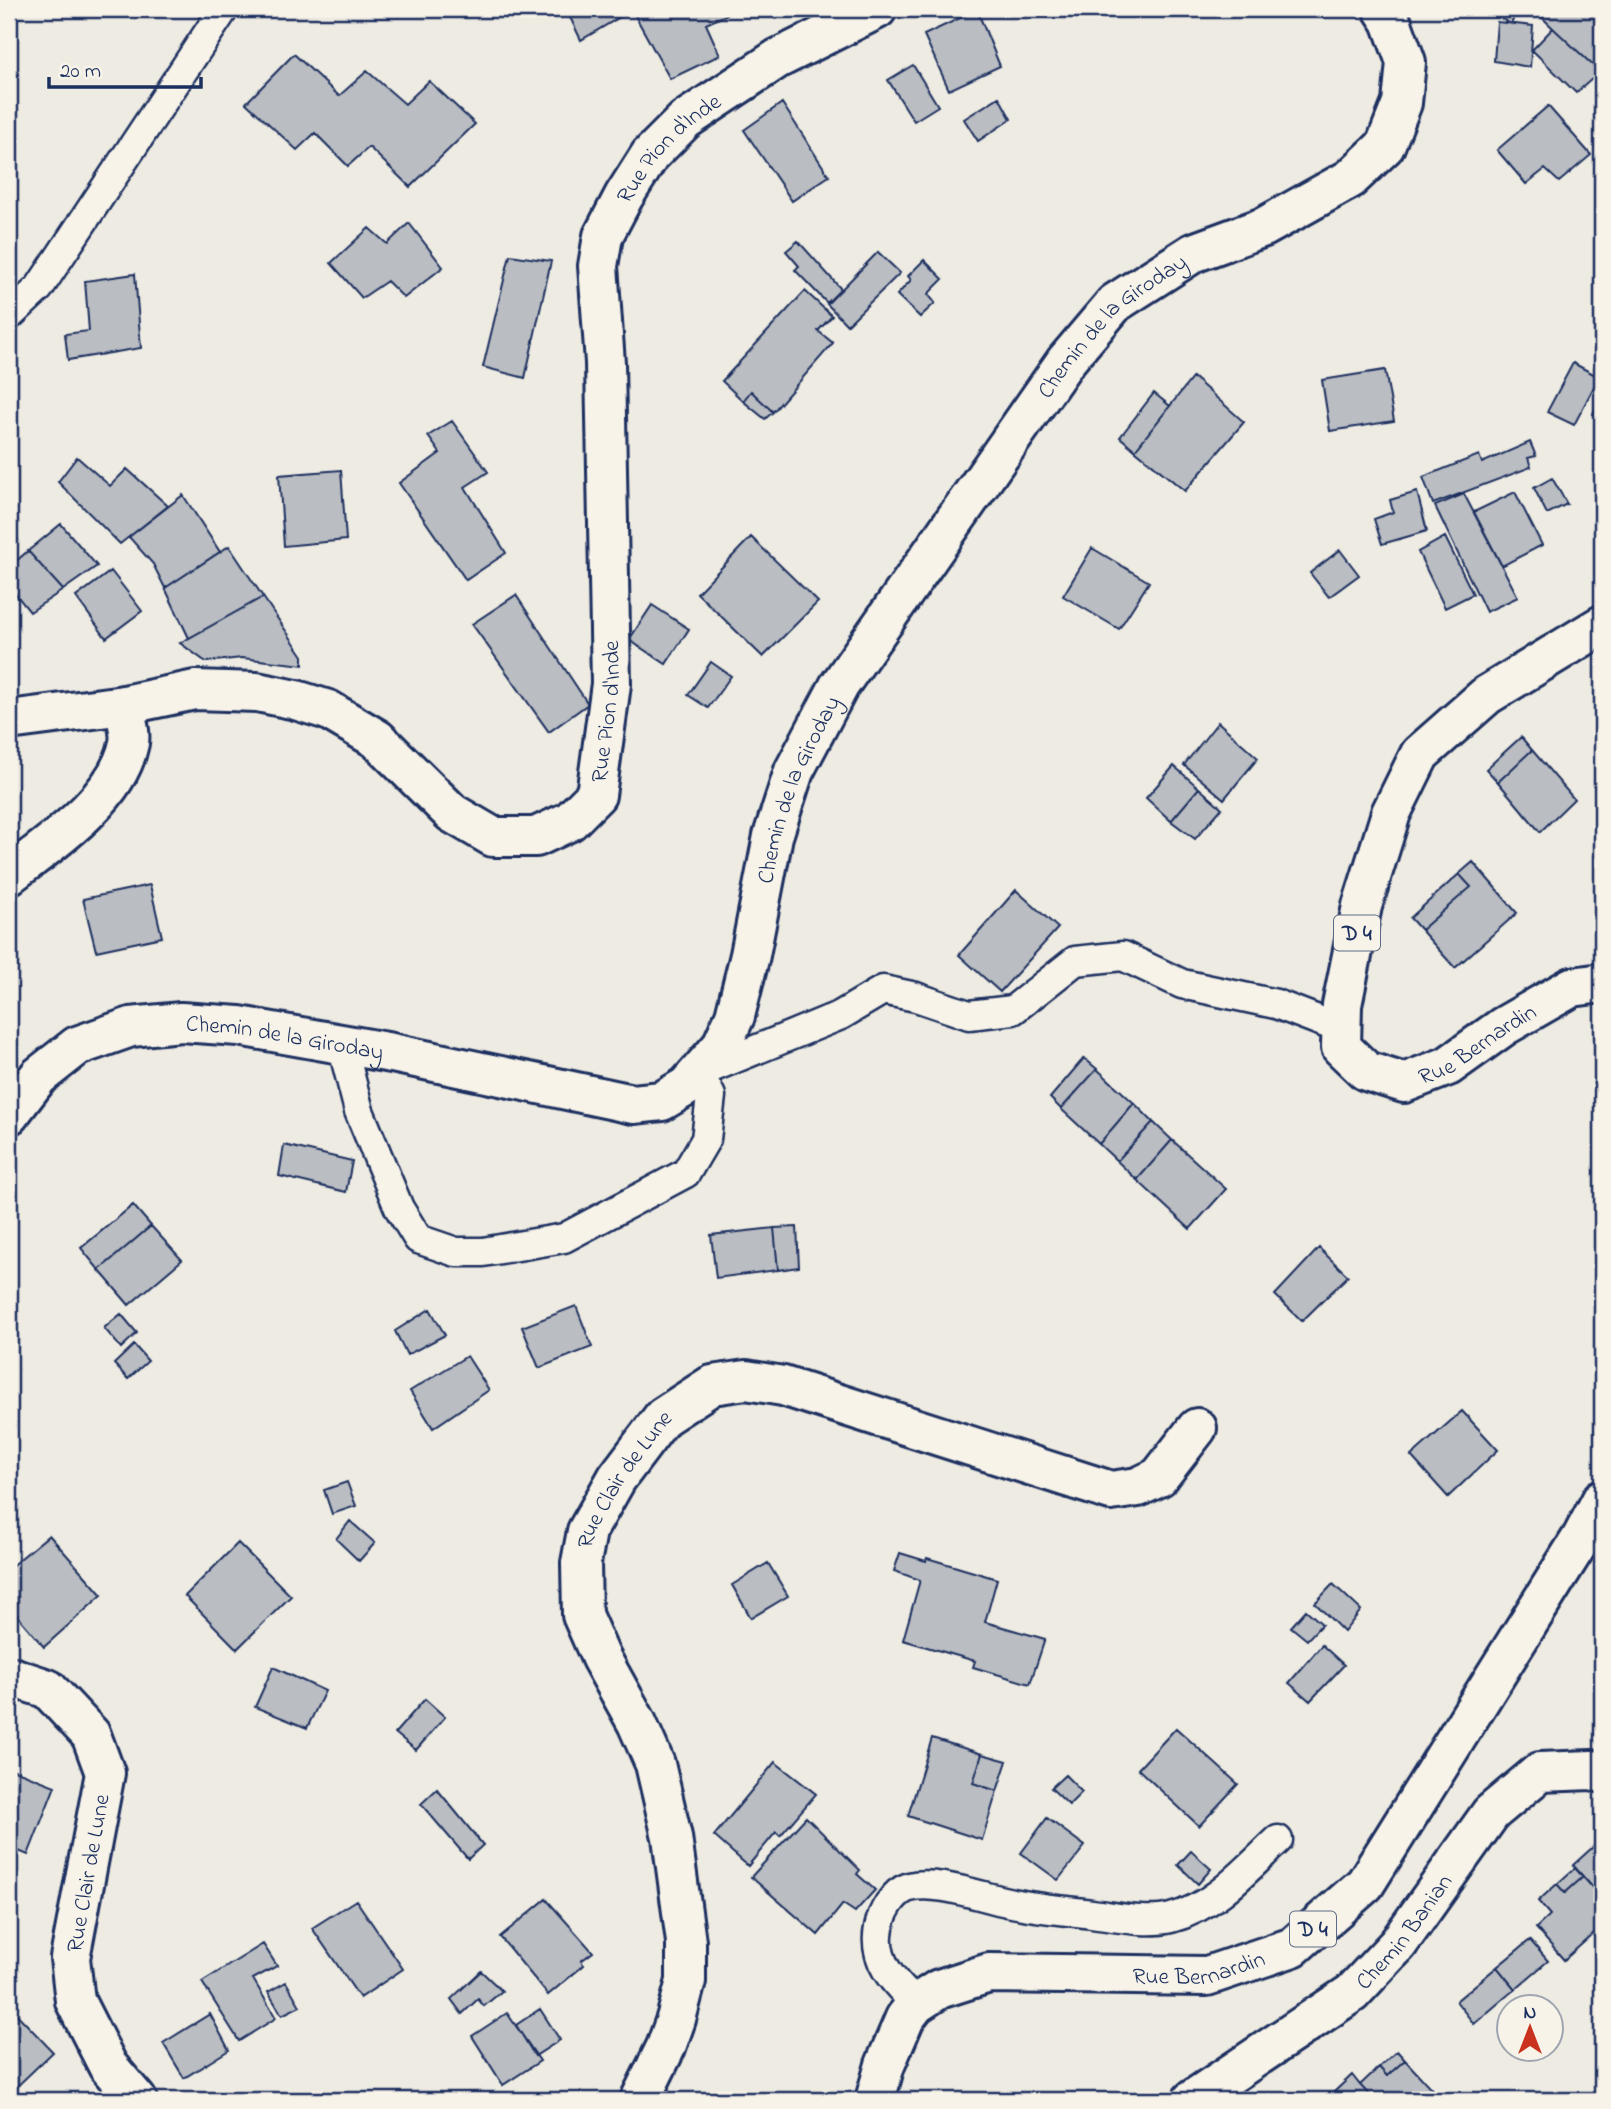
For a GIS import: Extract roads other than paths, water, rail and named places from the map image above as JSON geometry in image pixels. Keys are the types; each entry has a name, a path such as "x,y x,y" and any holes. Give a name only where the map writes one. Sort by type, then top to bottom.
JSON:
{"street":[{"name":"Rue Pion d'Inde","path":"9,720 124,705 195,690 257,692 328,710 377,739 452,813 493,837 536,837 570,821 596,795 611,684 605,363 598,266 603,236 650,155 685,120 777,60 877,9"},
{"name":"Chemin de la Giroday","path":"9,1115 39,1076 78,1046 131,1027 181,1022 239,1026 392,1054 633,1104 662,1101 687,1086 720,1047 735,1016 750,955 773,835 794,771 839,686 1065,362 1115,303 1193,253 1264,227 1350,179 1385,146 1402,103 1406,62 1391,21 1382,9"},
{"name":"D 4","path":"1340,1029 1342,1005 1362,906 1391,813 1420,754 1487,695 1602,625"},
{"path":"9,875 74,826 119,774 130,740 124,705"},
{"name":"Rue Bernardin","path":"1340,1029 1341,1047 1366,1071 1404,1083 1448,1066 1504,1026 1572,987 1602,984"},
{"name":"Rue Clair de Lune","path":"640,2100 666,2047 676,2019 686,1981 685,1930 672,1837 655,1765 637,1723 601,1658 582,1615 581,1563 587,1531 617,1478 663,1417 712,1385 746,1380 783,1386 1111,1491 1138,1488 1159,1476 1197,1427"},
{"name":"Rue Bernardin","path":"875,2100 885,2065 905,2018 916,2004 939,1989 989,1973 1207,1976 1293,1947 1365,1884 1582,1537 1602,1499"},
{"name":"Rue Clair de Lune","path":"9,1676 48,1689 91,1735 105,1773 70,1958 75,2001 108,2066 137,2100"},
{"name":"Chemin Banian","path":"1192,2100 1352,1993 1398,1944 1491,1813 1540,1772 1592,1770 1602,1773"}],"lane":[{"path":"9,316 39,288 224,9"},
{"path":"341,1045 359,1111 399,1208 418,1239 456,1252 483,1252 564,1238 686,1173 706,1139 711,1096 699,1073 841,1015 883,990 916,997 970,1015 1013,1010 1075,961 1122,956 1182,984 1276,1004 1340,1029"},
{"path":"916,2004 891,1979 883,1965 876,1941 880,1922 894,1895 907,1888 924,1884 1020,1906 1147,1920 1171,1918 1200,1906 1230,1885 1278,1840"}]}
